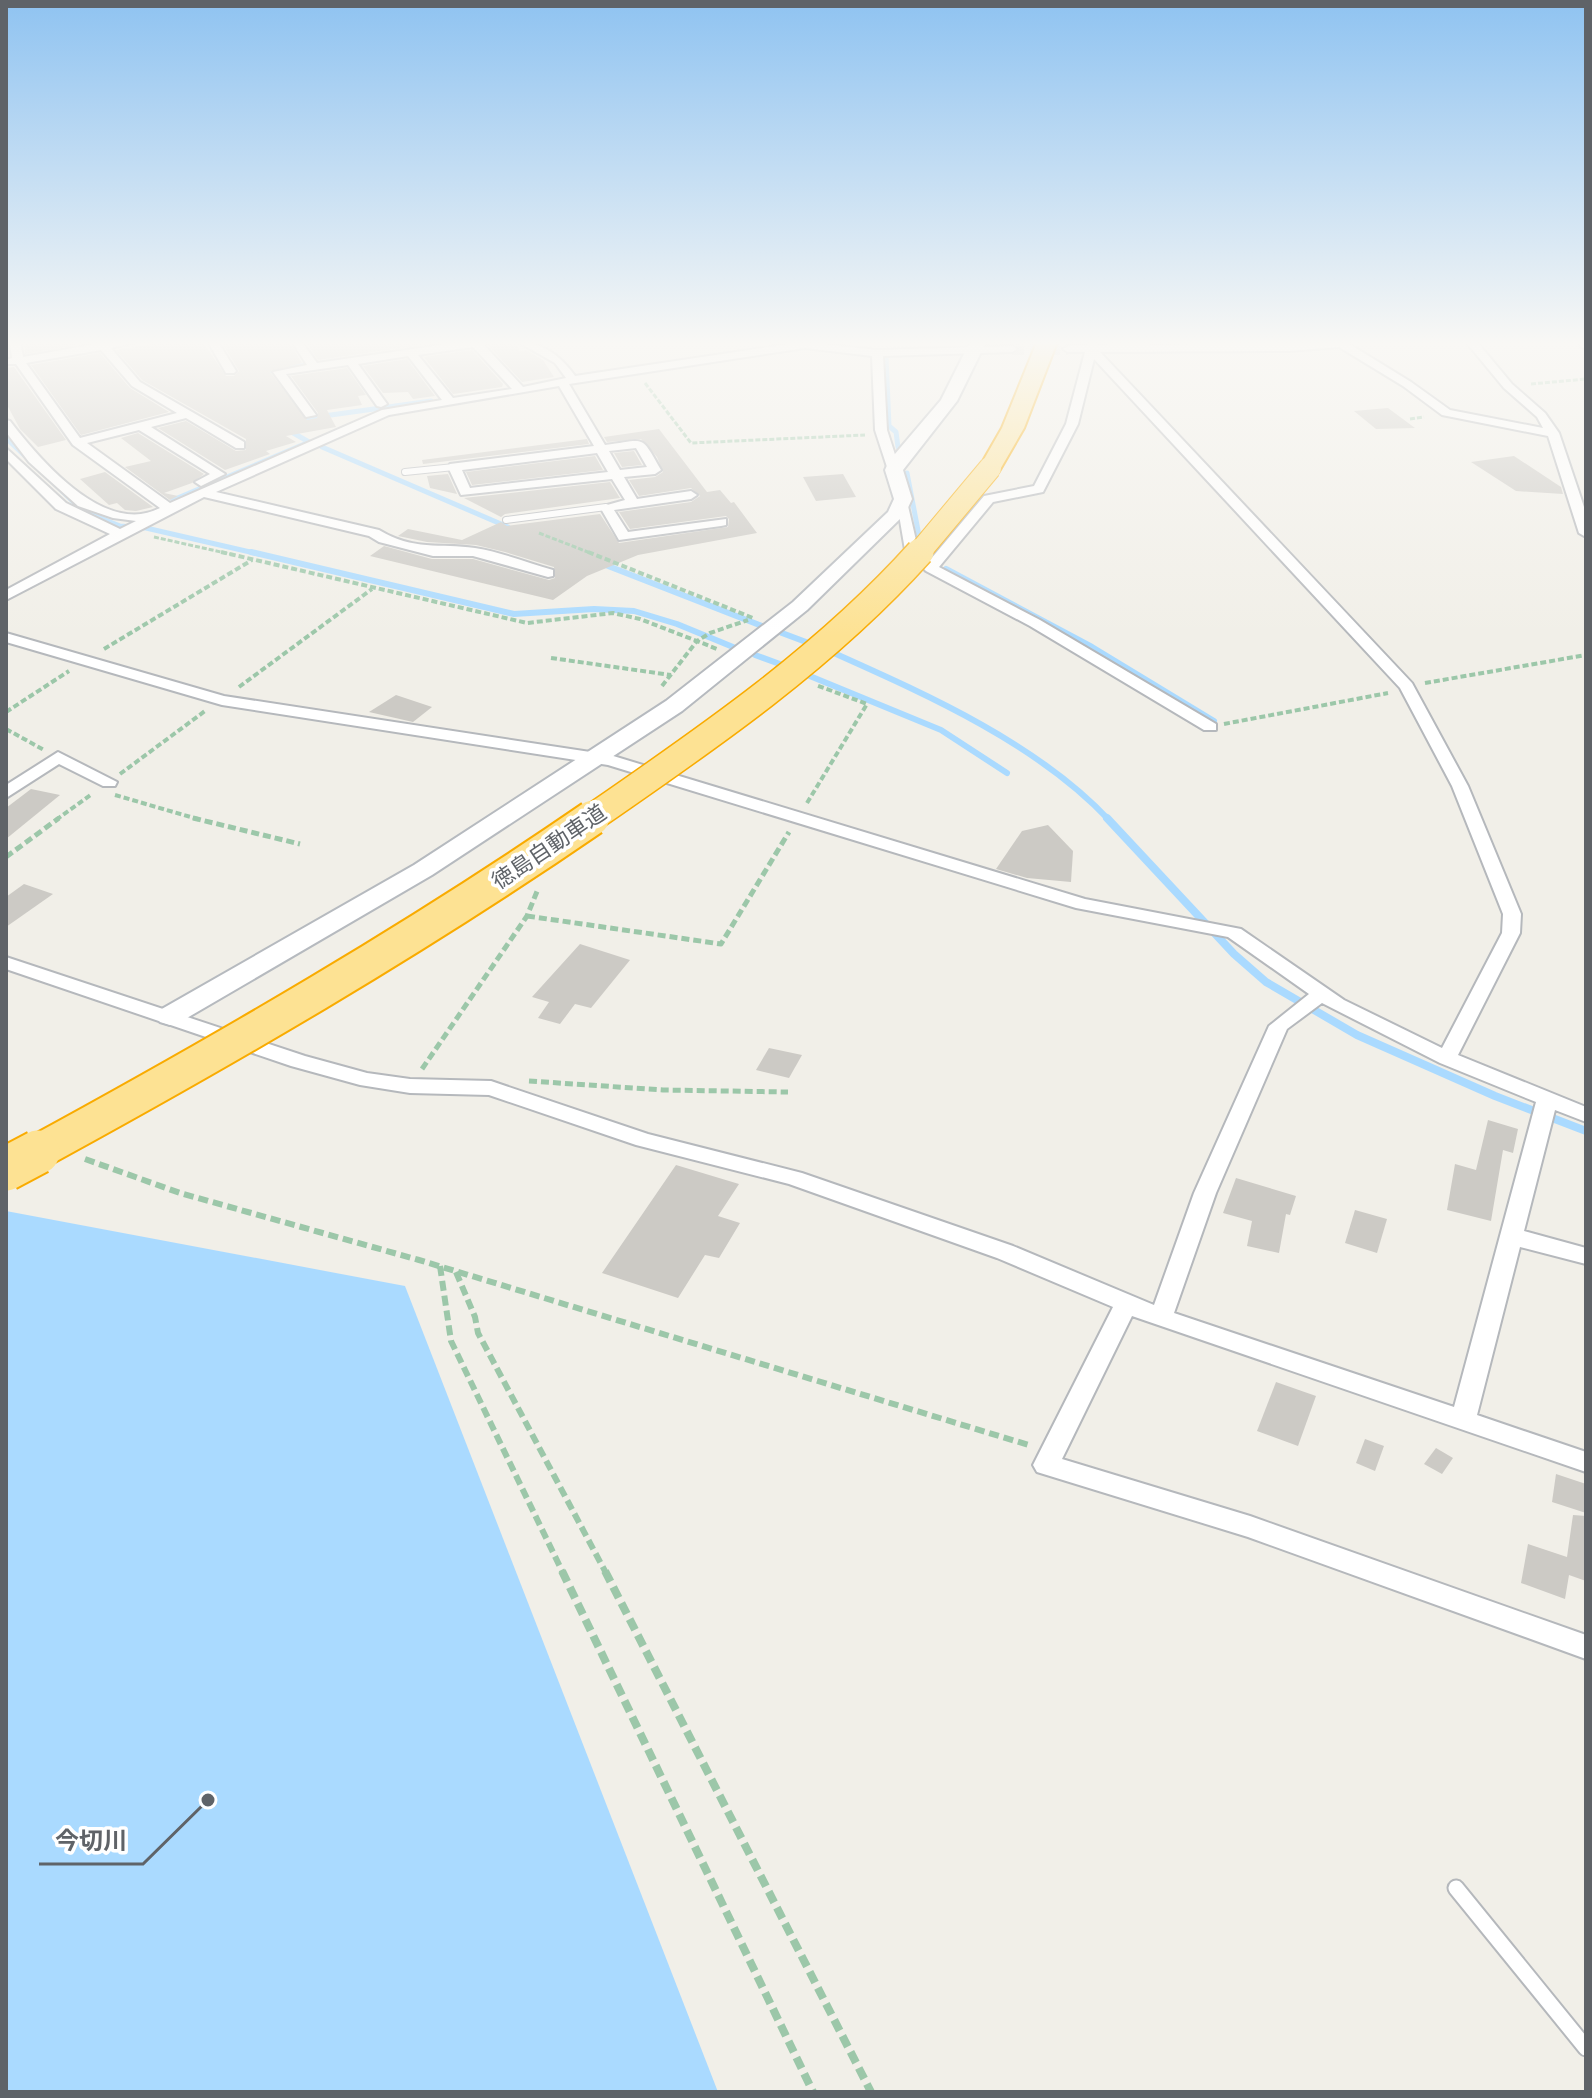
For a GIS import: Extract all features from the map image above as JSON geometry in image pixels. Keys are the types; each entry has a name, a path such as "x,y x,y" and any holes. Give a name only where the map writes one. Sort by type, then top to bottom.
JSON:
{"highway":[{"name":"徳島自動車道","path":"6,1169 289,1010 455,909 681,757 762,696 904,572 958,512 1006,440"}],"street":[{"path":"18,440 77,507 102,507 135,528"},
{"path":"77,442 85,440"},
{"path":"6,596 135,528 163,505 219,474 164,440"},
{"path":"231,440 240,445"},
{"path":"163,505 203,493 323,440"},
{"path":"597,440 633,503"},
{"path":"884,440 894,470 912,550 931,568 1035,623 1210,727"},
{"path":"894,470 916,440"},
{"path":"931,568 989,499 1039,489 1064,440"},
{"path":"1178,440 1407,688 1460,786 1512,914 1511,933 1447,1058"},
{"path":"1555,440 1586,533"},
{"path":"77,442 163,505"},
{"path":"640,444 655,470 466,492 454,467 640,444"},
{"path":"11,457 77,507 135,528"},
{"path":"203,493 374,533 384,539 433,552 474,552 548,573"},
{"path":"691,495 606,507 624,537 721,522"},
{"path":"170,1016 423,870 674,706 800,606 902,506"},
{"path":"6,637 222,700 597,757 1082,904 1234,933 1316,999 1447,1058 1544,1112 1586,1115"},
{"path":"6,793 58,757 110,788"},
{"path":"6,963 298,1061 367,1080 410,1086 491,1088 643,1140 794,1178 1005,1252 1161,1318 1586,1462"},
{"path":"1161,1318 1205,1193 1279,1026 1316,999"},
{"path":"1463,1420 1544,1112"},
{"path":"1511,1236 1586,1256"},
{"path":"1127,1303 1046,1465 1250,1527 1586,1647"}],"lane":[{"path":"11,457 33,459"},
{"path":"405,472 454,467"},
{"path":"506,520 606,507"},
{"path":"1456,1888 1586,2048"}],"path":[{"path":"689,440 691,443 765,440"},
{"path":"506,520 753,618 800,606"},
{"path":"135,528 252,560 527,623 613,613 640,619 697,641 710,633 743,622"},
{"path":"6,712 252,560"},
{"path":"222,700 372,589"},
{"path":"1210,727 1586,655"},
{"path":"551,658 672,675"},
{"path":"6,729 58,757"},
{"path":"110,788 159,810 300,844"},
{"path":"527,916 721,944 798,817"},
{"path":"410,1086 527,916 542,878"},
{"path":"491,1088 536,1080 663,1090 788,1092"},
{"path":"82,1158 180,1193 440,1266 1053,1452"},
{"path":"440,1266 451,1341 813,2092"},
{"path":"456,1271 475,1317 478,1333 632,1621 871,2092"}],"water":[{"path":"6,1211 405,1286 718,2092 6,2092"}],"building":[{"path":"31,440 66,440 38,447"},
{"path":"123,440 149,440 204,474 192,483 164,493 178,496 170,500 125,467 151,461"},
{"path":"177,440 218,440 236,451 246,450 246,440 296,442 266,451 270,454 225,470"},
{"path":"580,440 587,440 589,444 423,464 422,460"},
{"path":"642,440 667,440 707,492 720,490 731,503 734,502 757,533 638,555 587,576 553,600 370,556 384,546 432,559 473,559 549,580 555,578 554,567 505,552 476,545 427,542 398,536 408,529 462,540 501,522 507,526 600,514 619,543 728,527 729,519 726,516 630,529 619,512 691,502 700,496 691,488 639,496 629,480 655,477 663,472 657,457"},
{"path":"634,451 642,465 622,467 614,453"},
{"path":"595,456 603,470 472,485 466,472"},
{"path":"1514,456 1561,487 1563,494 1516,491 1471,462"},
{"path":"105,472 153,507 136,511 125,510 117,503 109,505 80,479"},
{"path":"448,474 457,494 430,488 427,476"},
{"path":"843,474 856,497 816,501 803,477"},
{"path":"610,482 620,498 501,517 464,498"},
{"path":"396,695 432,707 413,722 369,712"},
{"path":"31,789 60,795 6,839 6,808"},
{"path":"1048,825 1073,851 1071,882 1027,878 996,869 1022,831"},
{"path":"24,884 53,894 6,927 6,897"},
{"path":"580,944 630,960 591,1008 575,1004 560,1024 538,1018 549,1002 532,997"},
{"path":"769,1048 802,1055 789,1078 756,1070"},
{"path":"1488,1120 1518,1129 1513,1153 1503,1150 1491,1221 1447,1210 1455,1164 1476,1170"},
{"path":"676,1165 739,1184 718,1216 740,1223 719,1258 705,1255 678,1298 602,1273"},
{"path":"1236,1178 1296,1196 1290,1215 1286,1214 1279,1253 1247,1246 1252,1221 1223,1213"},
{"path":"1355,1210 1387,1219 1377,1253 1345,1243"},
{"path":"1276,1382 1316,1396 1298,1446 1257,1431"},
{"path":"1365,1439 1384,1446 1375,1471 1356,1463"},
{"path":"1436,1448 1453,1458 1442,1474 1424,1464"},
{"path":"1556,1474 1586,1484 1586,1513 1552,1502"},
{"path":"1573,1515 1586,1516 1586,1581 1569,1575 1565,1599 1521,1583 1528,1544 1567,1557"}],"waterway":[{"path":"8,440 83,511 120,526 146,528 259,554"},
{"path":"173,500 309,442 305,440"},
{"path":"897,440 898,447"},
{"path":"322,447 508,527"},
{"path":"907,473 921,546"},
{"path":"251,552 514,614 594,609 634,611 677,624 733,647"},
{"path":"603,564 762,626"},
{"path":"946,569 1092,647 1214,721"},
{"path":"782,633 814,645"},
{"path":"827,650 939,702 1013,743 1080,792 1108,819"},
{"path":"755,655 788,667"},
{"path":"800,672 941,730 1007,773"},
{"path":"1108,819 1234,954 1266,982 1357,1035 1495,1096 1586,1131"}],"place":[{"name":"今切川","path":"208,1800"}]}
